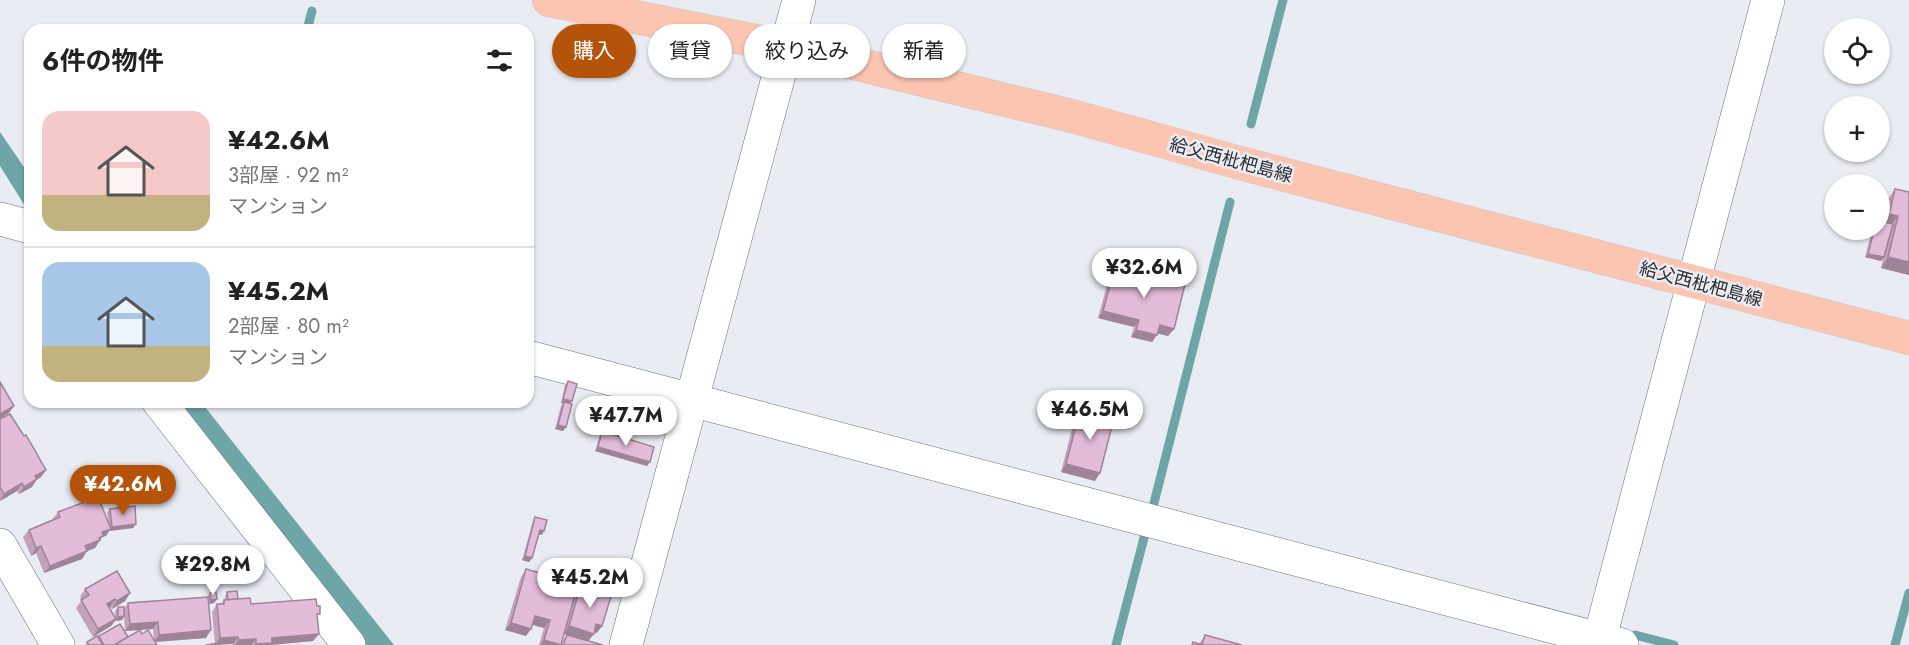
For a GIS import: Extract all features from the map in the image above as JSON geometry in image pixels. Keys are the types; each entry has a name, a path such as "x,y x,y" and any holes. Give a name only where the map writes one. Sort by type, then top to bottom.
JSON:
{"main road":[{"name":"給父西枇杷島線","path":"549,0 744,39"},
{"name":"給父西枇杷島線","path":"870,67 1072,116 1251,166 1909,338"}],"street":[{"path":"793,24 799,0"},
{"path":"534,359 1607,643 1694,282 1768,0"},
{"path":"626,645 779,78"},
{"path":"164,408 349,645"},
{"path":"0,545 58,645"}],"water":[{"path":"0,132 24,167 24,204 0,166"},
{"path":"178,408 206,408 394,645 365,645"}],"building":[{"path":"1895,189 1909,192 1909,262 1888,257 1898,216 1890,214"},
{"path":"1872,240 1889,240 1884,257 1868,254"},
{"path":"1115,266 1185,284 1174,329 1160,325 1157,335 1136,330 1139,320 1103,311"},
{"path":"568,381 577,384 572,401 563,399"},
{"path":"0,382 14,406 0,414"},
{"path":"564,402 572,404 566,427 558,425"},
{"path":"1080,410 1114,418 1100,473 1066,464"},
{"path":"10,414 24,436 26,435 46,470 35,476 37,479 24,487 22,483 4,494 0,487 0,419"},
{"path":"602,431 654,447 650,462 598,447"},
{"path":"98,497 111,529 102,532 103,536 99,538 100,540 85,546 87,551 50,566 41,546 36,548 29,530 60,517 58,512"},
{"path":"135,506 136,524 112,527 110,509"},
{"path":"535,517 547,520 544,531 540,530 532,558 525,556"},
{"path":"526,569 578,584 561,645 544,640 550,620 535,616 531,629 511,623"},
{"path":"117,571 130,593 107,604 116,619 98,629 81,600 89,595 85,589"},
{"path":"581,584 612,593 602,626 596,624 594,634 569,626"},
{"path":"237,591 238,599 228,600 227,592"},
{"path":"216,592 217,599 211,600 210,593"},
{"path":"208,597 211,630 159,635 158,622 130,624 128,603"},
{"path":"250,598 251,604 316,599 317,606 320,606 320,614 317,614 319,634 272,638 272,643 256,644 256,639 220,638 217,604 224,604 224,600"},
{"path":"118,607 124,607 124,616 118,617"},
{"path":"120,624 128,637 115,645 104,645 99,636"},
{"path":"140,630 142,634 148,630 157,645 116,644"},
{"path":"567,635 603,645 563,645"},
{"path":"1205,635 1242,645 1202,645"},
{"path":"97,636 103,645 89,645 87,642"}],"waterway":[{"path":"1251,124 1283,0"},
{"path":"309,24 312,11"},
{"path":"1153,507 1230,202"},
{"path":"1116,645 1145,534"},
{"path":"1895,645 1909,593"},
{"path":"1635,635 1674,645"}]}
